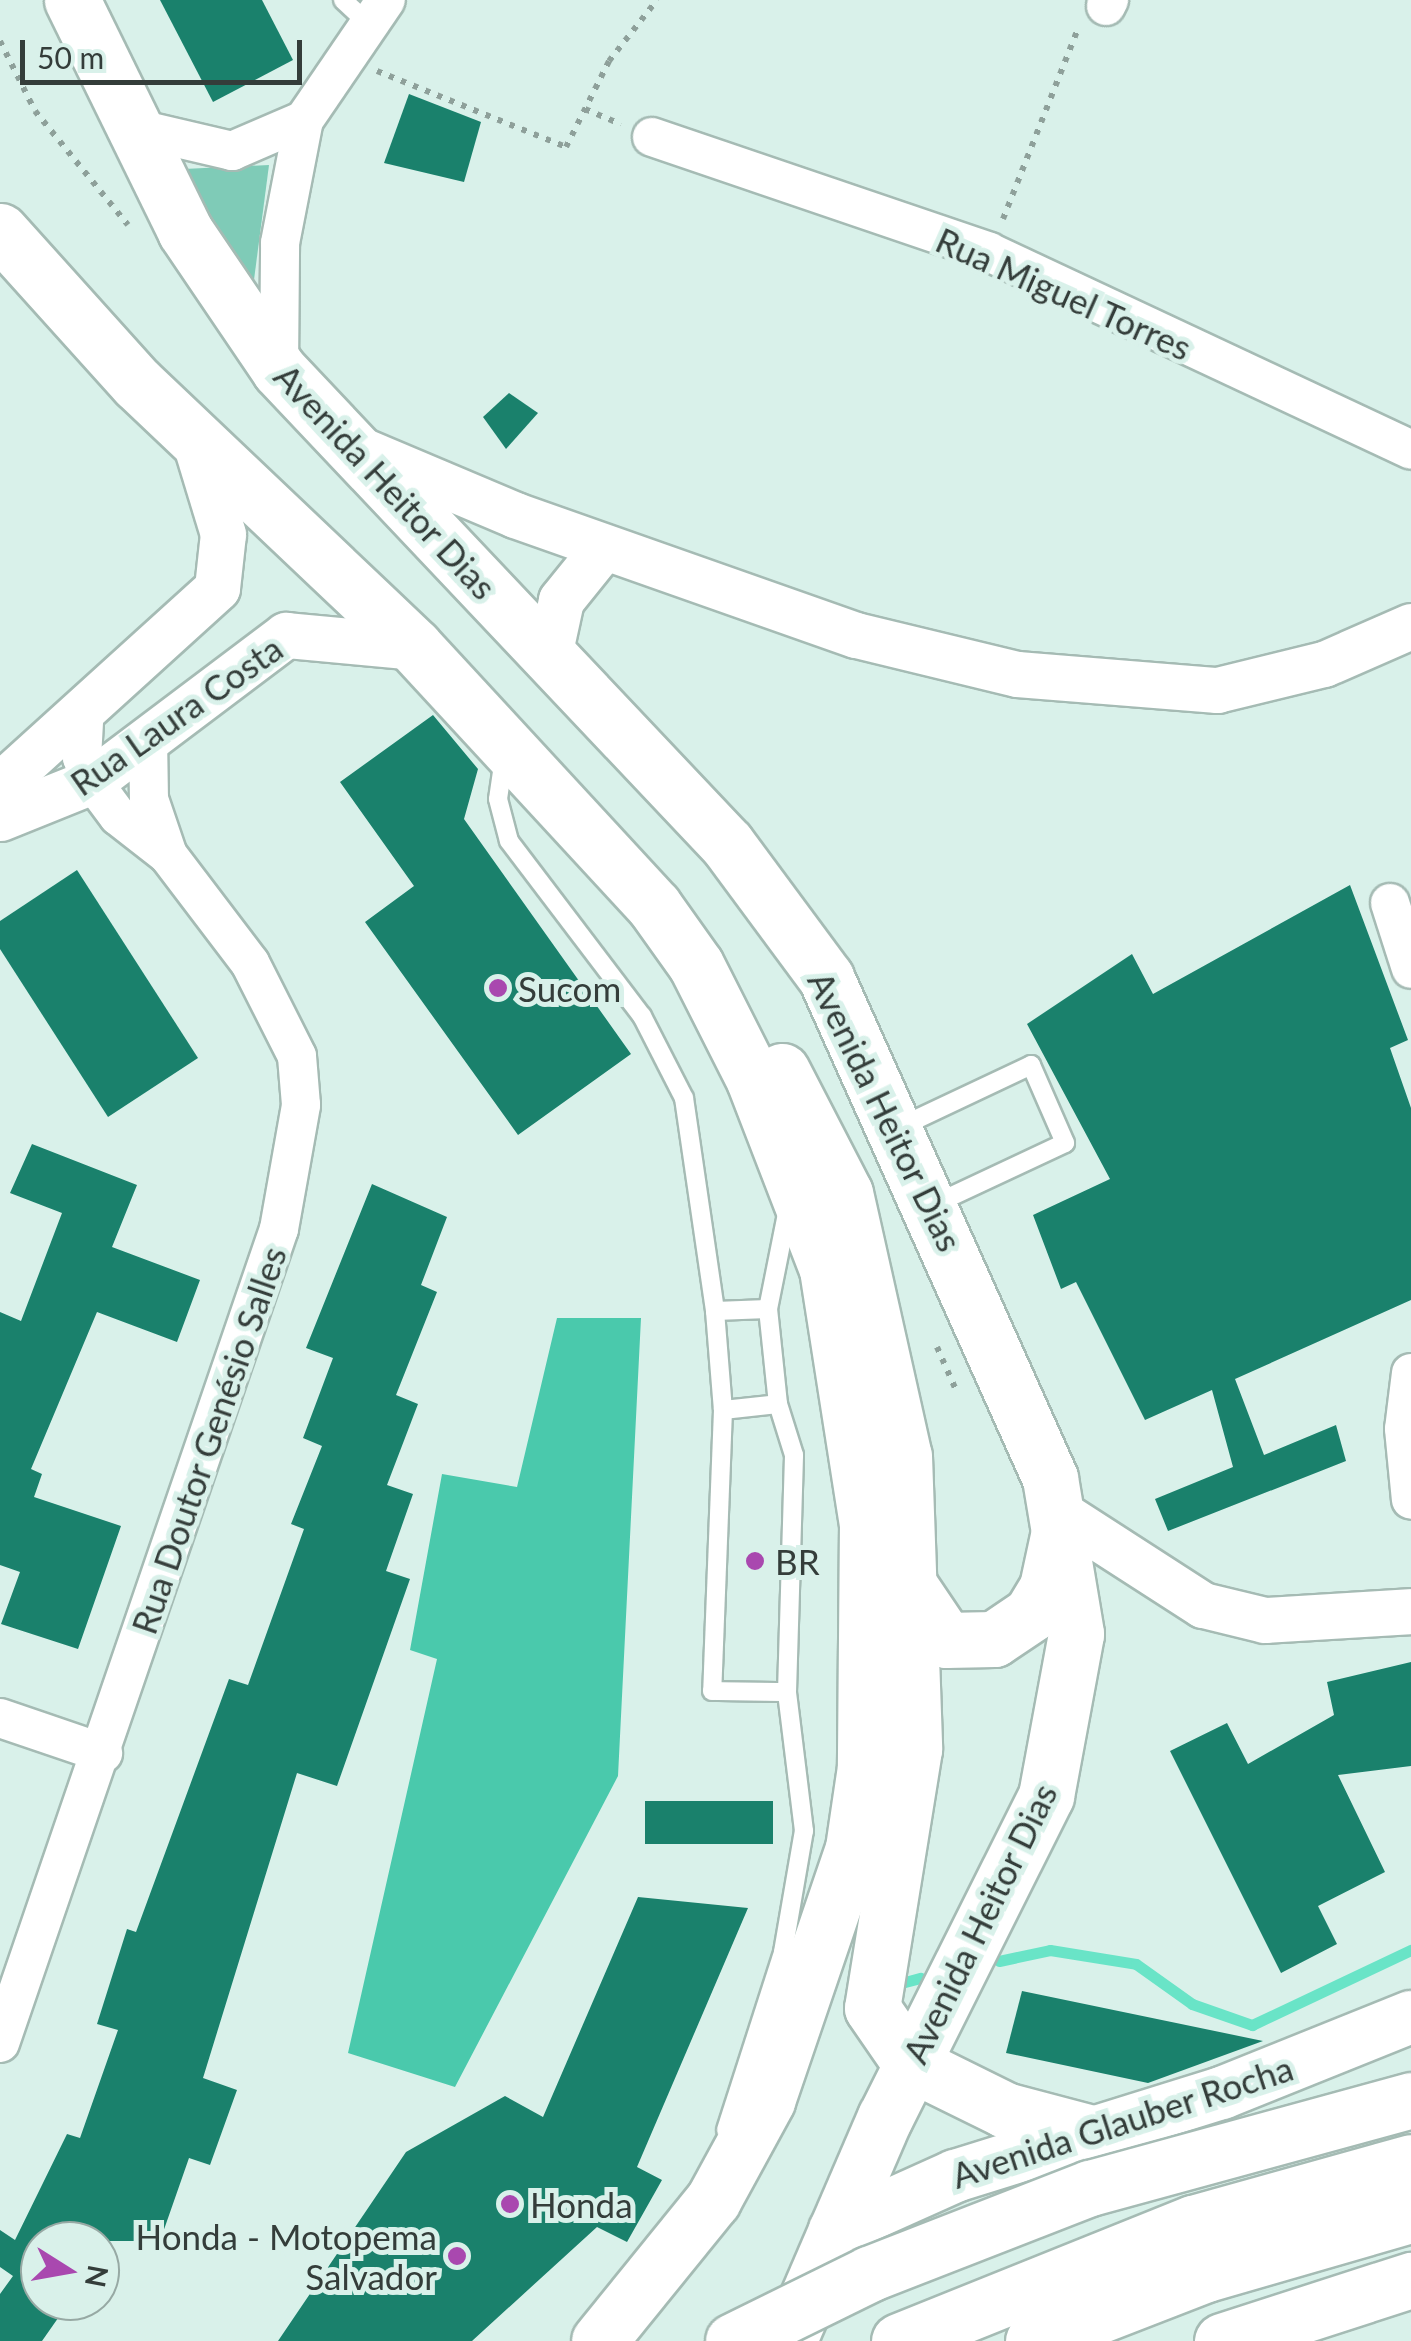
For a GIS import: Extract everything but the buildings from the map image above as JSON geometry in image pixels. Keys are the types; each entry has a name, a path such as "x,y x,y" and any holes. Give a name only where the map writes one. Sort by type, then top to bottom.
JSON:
{"main road":[{"name":"Avenida Heitor Dias","path":"72,0 223,296 279,370 550,651 778,909 826,978 934,1204 1038,1441 1060,1514 1076,1634 1061,1744 1021,1851 910,2063 788,2341"},
{"path":"0,231 192,434 415,647 506,742 782,1070 845,1193 887,1353 913,1591 914,1749 872,2008 910,2063 1005,2110 1092,2132"},
{"path":"600,2341 712,2200 803,2016 852,1848 864,1767 864,1464 827,1269 790,1169 696,965"},
{"path":"913,1591 946,1640 994,1639 1031,1614 1047,1588 1060,1514"},
{"name":"Avenida Glauber Rocha","path":"835,2230 904,2194 1092,2132 1411,2018"},
{"path":"733,2341 869,2274 1090,2188 1411,2100"},
{"path":"899,2341 1193,2222 1411,2162"},
{"path":"1033,2341 1206,2274 1411,2215"},
{"path":"1222,2341 1411,2280"}],"street":[{"path":"279,370 280,244 304,120 344,58 366,7"},
{"path":"134,128 232,151 304,120"},
{"name":"Rua Miguel Torres","path":"652,137 990,252 1411,450"},
{"path":"192,434 223,534 217,588 246,611 262,646"},
{"path":"351,446 603,548 928,654 1162,689 1263,682 1411,626"},
{"path":"550,651 562,600 603,548"},
{"name":"Rua Laura Costa","path":"0,784 217,588"},
{"name":"Rua Laura Costa","path":"0,818 92,781 262,646 307,632 415,647"},
{"name":"Rua Doutor Genésio Salles","path":"85,705 82,758 92,781 118,816 168,854"},
{"name":"Rua Doutor Genésio Salles","path":"0,2043 103,1752 279,1229 301,1105 297,1056 278,1012 168,854 149,799 148,737"},
{"path":"1390,903 1411,969"},
{"path":"1411,1373 1404,1429 1411,1500"},
{"path":"1060,1514 1203,1605 1265,1620 1411,1611"},
{"path":"0,1718 103,1752"}],"lane":[{"path":"506,742 498,799 510,841 642,1016 684,1098 715,1311 722,1410 712,1691 787,1692"},
{"path":"899,1128 1031,1065 1065,1143 934,1204"},
{"path":"712,2200 798,1887 802,1775 787,1692 794,1455 778,1404 768,1309 790,1169"},
{"path":"715,1311 768,1309"},
{"path":"722,1410 778,1404"}],"path":[{"path":"344,58 566,147 609,61 656,0"},
{"path":"990,252 1087,7 1107,3"}],"green space":[{"path":"269,165 252,295 184,169"},
{"path":"557,1318 641,1318 618,1776 455,2087 348,2053 437,1659 410,1650 442,1474 517,1487"}],"waterway":[{"path":"999,1961 1050,1950 1136,1964 1192,2004 1252,2025 1411,1950"},
{"path":"905,1982 920,1978"}],"place":[{"name":"Sucom","path":"498,988"},
{"name":"BR","path":"755,1561"},
{"name":"Honda","path":"510,2204"},
{"name":"Honda - Motopema Salvador","path":"457,2256"}]}
